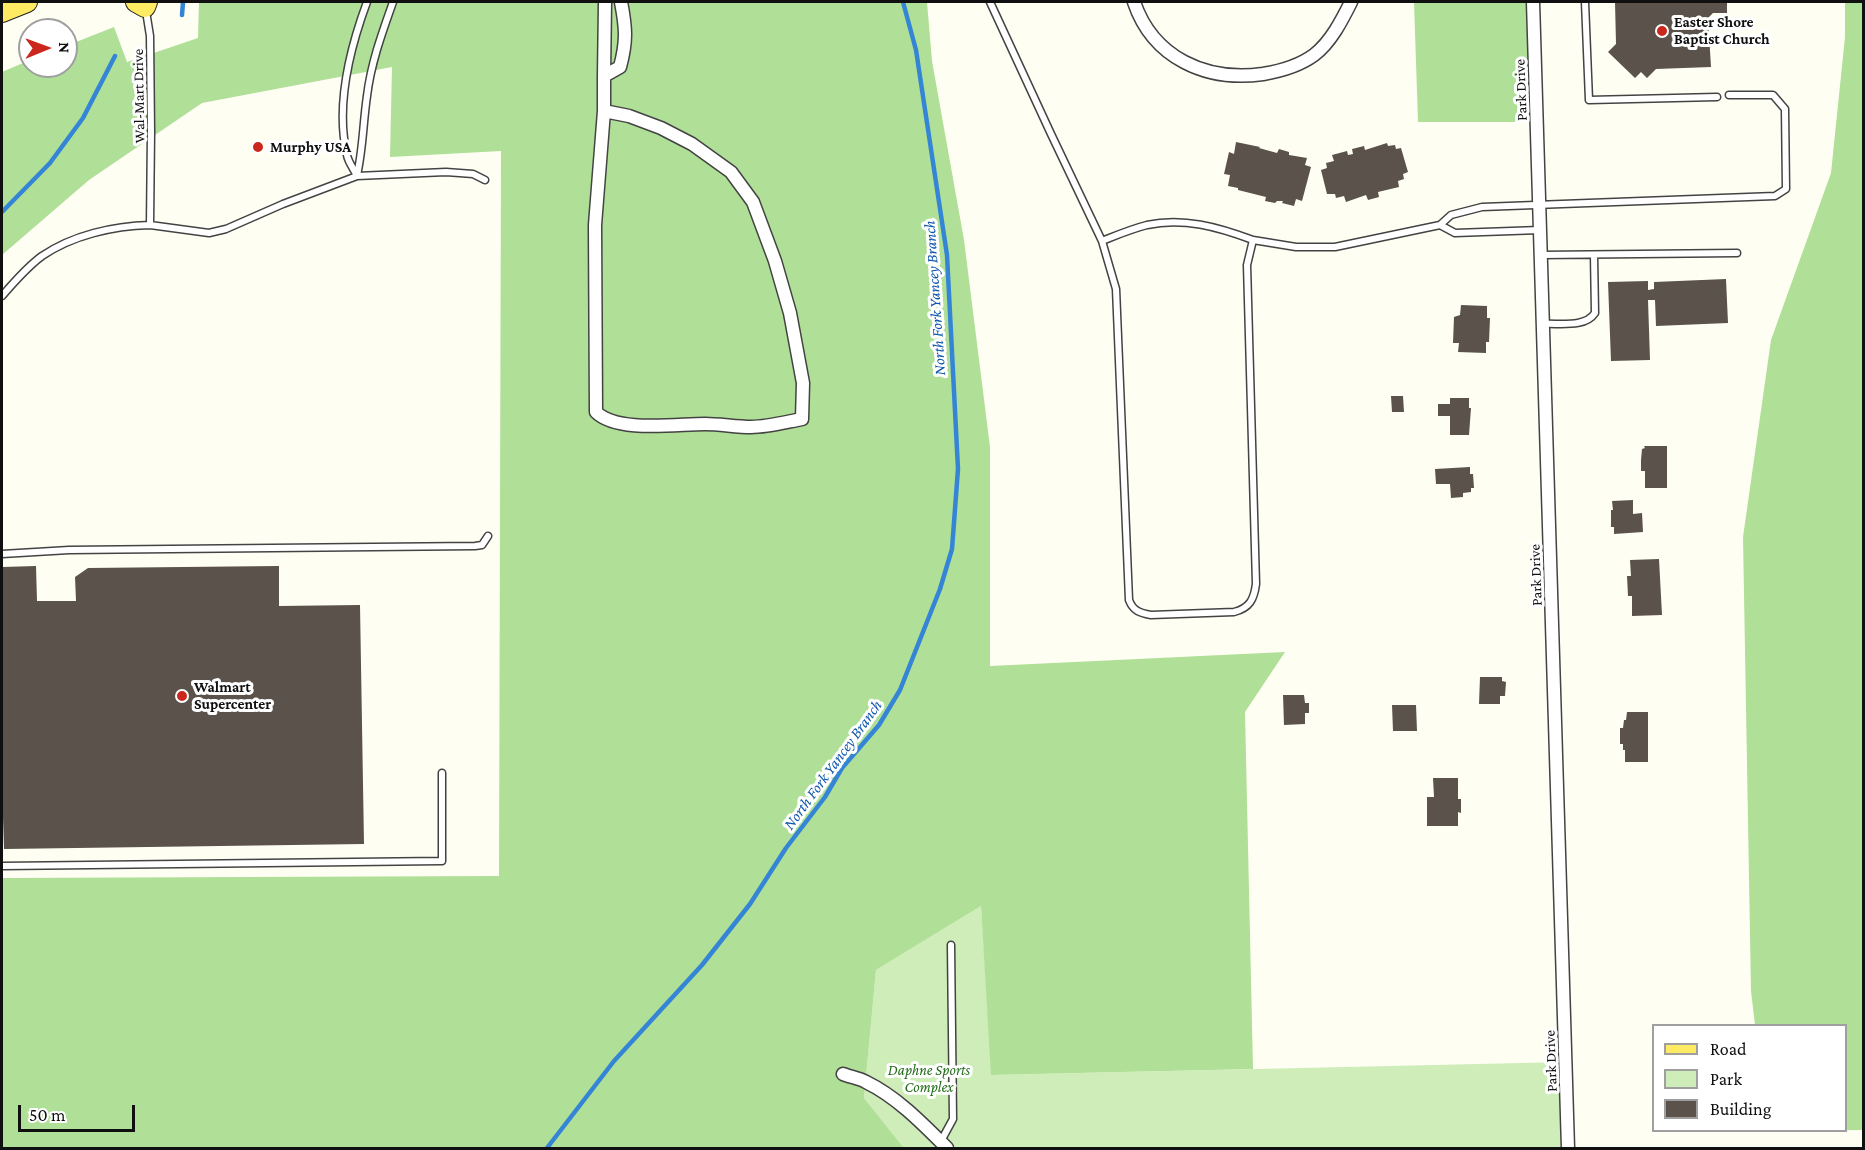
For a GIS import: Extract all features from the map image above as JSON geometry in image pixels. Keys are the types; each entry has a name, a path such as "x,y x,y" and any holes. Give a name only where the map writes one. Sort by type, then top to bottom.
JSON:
{"main road":[{"path":"2,12 27,2"}],"street":[{"path":"604,111 629,116 661,128 692,144 731,172 753,202 775,261 790,313 803,383 802,419 753,427 708,424 639,426 613,422 596,412 595,225 604,111 605,2"},
{"path":"604,76 620,67 626,45 626,24 621,2"},
{"path":"1134,2 1142,22 1152,36 1178,60 1211,73 1248,76 1284,71 1314,55 1326,43 1350,2"},
{"name":"Park Drive","path":"1533,2 1568,1149"},
{"path":"843,1074 864,1081 884,1093 916,1118 944,1145"}],"lane":[{"path":"357,176 347,157 344,111 355,36 367,2"},
{"path":"357,176 367,95 377,46 393,2"},
{"path":"990,2 1102,241 1116,289 1129,600 1132,608 1140,613 1163,615 1234,612 1243,610 1255,595 1247,265 1253,240"},
{"path":"1585,2 1589,100 1717,97"},
{"name":"Wal-Mart Drive","path":"143,3 150,36 150,225"},
{"path":"1102,241 1147,225 1179,222 1209,226 1253,240 1296,247 1335,247 1440,225 1451,215 1482,207 1775,196 1786,189 1785,109 1773,95 1729,96"},
{"path":"2,296 42,256 68,242 108,229 150,225 209,233 233,226 357,176 455,173 473,174 485,180"},
{"path":"1440,225 1455,232 1540,230"},
{"path":"1541,255 1737,253"},
{"path":"1543,324 1583,322 1592,318 1595,313 1594,255"},
{"path":"2,554 69,550 475,546 482,545 488,536"},
{"path":"2,866 442,861 442,773"},
{"path":"944,1145 953,1119 951,945"}],"green space":[{"path":"199,2 927,2 932,61 964,240 990,447 990,666 1285,652 1245,712 1253,1069 991,1075 981,906 876,970 864,1098 904,1148 2,1148 2,878 499,876 501,151 390,157 392,67 202,103 89,180 2,255 2,72 18,65 18,78 78,78 78,41 114,27 127,62 198,38"},
{"path":"1414,2 1527,2 1530,122 1418,122"},
{"path":"1845,2 1864,2 1863,1130 1847,1130 1847,1024 1755,1024 1751,991 1743,537 1771,340 1831,173 1845,37"},
{"name":"Daphne Sports Complex","path":"981,906 992,1075 1566,1062 1568,1148 904,1148 864,1098 876,970"}],"building":[{"name":"Easter Shore Baptist Church","path":"1615,2 1727,2 1727,13 1713,13 1708,18 1711,67 1656,69 1647,78 1641,72 1635,78 1608,52 1616,44"},
{"path":"1236,142 1277,153 1279,149 1289,152 1289,155 1307,158 1305,165 1311,167 1302,201 1296,199 1294,206 1282,203 1283,201 1275,203 1265,201 1266,197 1228,186 1230,175 1224,174 1229,152 1234,154"},
{"path":"1387,143 1388,146 1395,145 1396,149 1401,148 1408,172 1403,174 1404,179 1398,181 1399,187 1378,192 1379,197 1368,200 1366,195 1346,202 1344,196 1336,198 1335,194 1327,194 1321,170 1327,168 1326,163 1334,161 1332,155 1347,151 1348,155 1353,154 1352,149 1364,146 1365,150"},
{"path":"1726,279 1728,323 1656,326 1655,300 1648,300 1650,360 1611,361 1608,282 1648,281 1648,290 1654,289 1654,282"},
{"path":"1461,305 1487,306 1487,318 1490,318 1486,353 1458,352 1459,343 1453,343 1454,317 1460,315"},
{"path":"1391,396 1403,396 1404,412 1392,412"},
{"path":"1450,398 1469,398 1469,408 1471,408 1469,435 1450,435 1450,416 1438,416 1438,404 1450,404"},
{"path":"1644,446 1667,446 1667,488 1645,488 1645,471 1641,471"},
{"path":"1470,467 1474,488 1471,488 1471,492 1463,493 1463,497 1451,498 1450,484 1436,484 1435,469"},
{"path":"1633,500 1633,514 1642,513 1643,532 1614,534 1614,527 1611,527 1612,501"},
{"path":"1659,559 1662,615 1632,616 1632,596 1628,596 1627,576 1631,576 1630,560"},
{"name":"Walmart Supercenter","path":"36,566 37,601 76,601 75,577 88,568 279,566 279,606 360,605 364,844 4,849 2,567"},
{"path":"1480,677 1502,677 1502,681 1506,682 1505,696 1500,696 1500,704 1479,704"},
{"path":"1283,695 1304,695 1305,703 1309,703 1309,713 1305,713 1305,724 1284,725"},
{"path":"1392,705 1416,705 1417,731 1393,731"},
{"path":"1627,712 1648,712 1648,762 1625,762 1625,750 1623,750 1623,744 1620,744 1620,728 1623,728"},
{"path":"1433,778 1458,778 1461,813 1458,812 1458,826 1427,826 1427,797 1434,797"}],"waterway":[{"path":"182,15 183,2"},
{"name":"North Fork Yancey Branch","path":"547,1148 614,1061 702,965 750,904 786,848 825,797 842,768 879,725 900,690 940,589 952,549 958,469 947,255 916,50 903,2"},
{"path":"2,212 50,163 83,118 115,56"}],"place":[{"name":"Easter Shore Baptist Church","path":"1662,31"},
{"name":"Murphy USA","path":"258,147"},
{"name":"Walmart Supercenter","path":"182,696"}]}
